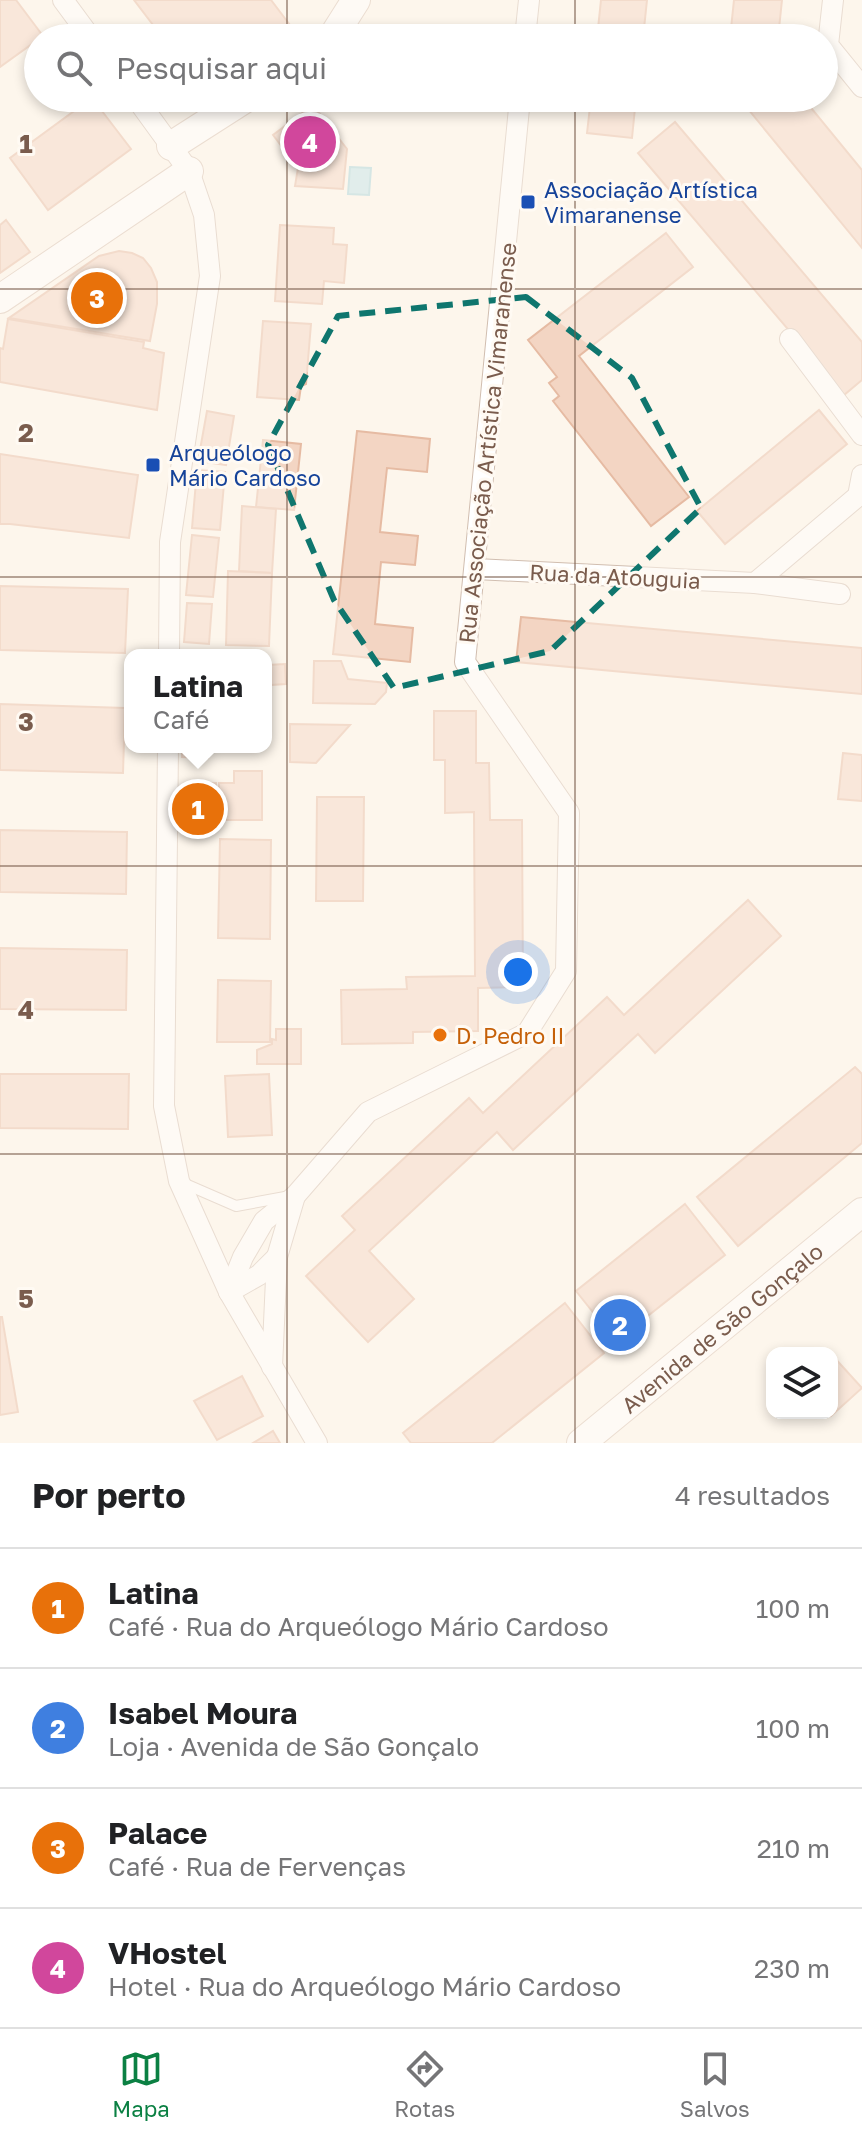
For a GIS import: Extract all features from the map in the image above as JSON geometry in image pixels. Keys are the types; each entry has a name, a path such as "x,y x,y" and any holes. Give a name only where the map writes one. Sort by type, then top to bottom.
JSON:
{"street":[{"path":"63,0 81,24"},
{"path":"341,24 356,0"},
{"path":"526,24 529,0"},
{"path":"830,24 833,0"},
{"path":"838,57 862,87"},
{"path":"146,112 189,171 204,215 210,276 170,542 169,649"},
{"path":"171,146 224,112"},
{"name":"Rua Associação Artística Vimaranense","path":"229,1292 243,1257 264,1221 295,1196 368,1112 527,1033 566,971 569,813 465,662 519,112"},
{"path":"0,299 189,171"},
{"path":"790,339 862,435"},
{"path":"755,583 858,496 862,475"},
{"name":"Rua da Atouguia","path":"476,569 755,583 840,594"},
{"path":"168,753 164,1106 179,1181 229,1292 317,1443"},
{"name":"Rua Associação Artística Vimaranense","path":"272,1367 277,1257 295,1196"},
{"name":"Avenida de São Gonçalo","path":"581,1443 862,1212"},
{"name":"Avenida de São Gonçalo","path":"610,1443 862,1237"},
{"path":"229,1292 259,1275 277,1257"}],"lane":[{"path":"179,1181 236,1206 295,1196"}],"highlighted area":[{"path":"526,297 632,378 701,508 550,651 394,688 334,600 268,445 338,316"}],"water":[{"path":"350,167 371,168 369,195 348,194"}],"building":[{"path":"0,0 16,0 34,24 24,24 24,50 0,67"},
{"path":"134,0 271,0 289,24 152,24"},
{"path":"601,0 647,0 644,24 598,24"},
{"path":"734,0 782,0 779,24 731,24"},
{"path":"73,112 103,112 131,149 48,210 10,158"},
{"path":"304,112 318,112 347,149 343,189 295,186 298,168 273,135"},
{"path":"589,112 635,112 632,138 587,133"},
{"path":"750,112 814,112 862,170 862,248"},
{"path":"675,122 862,342 862,380 844,395 638,153"},
{"path":"6,220 30,252 0,273 0,225"},
{"path":"280,225 334,228 333,244 347,245 344,283 324,281 322,304 275,301"},
{"path":"666,233 693,267 579,356 689,497 651,526 553,401 559,396 549,383 557,377 528,340"},
{"path":"119,251 143,258 157,282 157,304 150,341 9,318 99,256"},
{"path":"8,319 144,342 143,348 164,353 157,410 0,382 0,348 3,349"},
{"path":"263,321 311,324 306,384 301,386 299,400 257,397"},
{"path":"819,410 847,444 725,544 697,511"},
{"path":"207,411 234,416 226,465 198,461"},
{"path":"357,431 430,439 427,472 387,468 380,532 418,536 415,565 381,562 375,624 413,628 410,662 333,654"},
{"path":"263,440 301,444 294,510 256,507"},
{"path":"0,454 138,475 129,538 0,524"},
{"path":"197,470 225,472 220,530 192,528"},
{"path":"242,506 276,509 272,573 239,571"},
{"path":"192,535 219,538 213,597 186,595"},
{"path":"228,571 272,573 269,646 226,645"},
{"path":"0,586 128,589 124,653 0,650"},
{"path":"187,603 212,604 209,644 184,642"},
{"path":"521,617 862,648 862,694 516,662"},
{"path":"314,661 341,661 348,679 387,683 386,692 375,704 313,703"},
{"path":"285,664 286,684 272,685 272,665"},
{"path":"0,704 124,708 123,773 0,770"},
{"path":"434,711 476,711 476,763 489,763 490,820 522,820 523,987 478,988 478,1031 413,1032 413,1043 342,1044 341,990 407,989 406,977 475,976 474,812 445,813 445,760 434,760"},
{"path":"290,724 350,725 316,763 290,762"},
{"path":"182,753 208,753 208,758 182,757"},
{"path":"843,753 862,755 862,801 838,799"},
{"path":"234,771 262,771 262,820 219,820 219,783 234,783"},
{"path":"216,783 217,822 179,823 179,795 201,795 201,784"},
{"path":"317,797 364,797 363,901 316,901"},
{"path":"0,830 127,832 126,894 0,892"},
{"path":"220,839 271,840 270,939 218,938"},
{"path":"748,900 781,936 655,1053 638,1034 513,1150 497,1132 369,1251 414,1299 368,1342 306,1276 355,1230 342,1216 469,1098 483,1113 607,997 624,1015"},
{"path":"0,948 127,950 126,1010 0,1009"},
{"path":"218,980 271,981 270,1042 217,1042"},
{"path":"276,1029 301,1029 301,1064 257,1064 257,1050 272,1044 272,1039 276,1040"},
{"path":"855,1067 862,1074 862,1143 738,1246 697,1197"},
{"path":"0,1074 129,1074 128,1129 0,1128"},
{"path":"269,1074 272,1135 228,1137 225,1076"},
{"path":"685,1204 725,1255 616,1341 576,1291"},
{"path":"565,1303 604,1353 492,1443 411,1443 403,1433"},
{"path":"0,1317 18,1412 0,1415"},
{"path":"838,1362 862,1388 838,1410"},
{"path":"242,1376 263,1416 217,1440 194,1401"},
{"path":"273,1431 280,1443 253,1443"}],"place":[{"name":"VHostel","path":"310,142"},
{"name":"Associação Artística Vimaranense","path":"528,202"},
{"name":"Palace","path":"97,298"},
{"name":"Arqueólogo Mário Cardoso","path":"153,465"},
{"name":"Latina","path":"198,809"},
{"name":"D. Pedro II","path":"440,1035"},
{"name":"Isabel Moura","path":"620,1325"}]}
